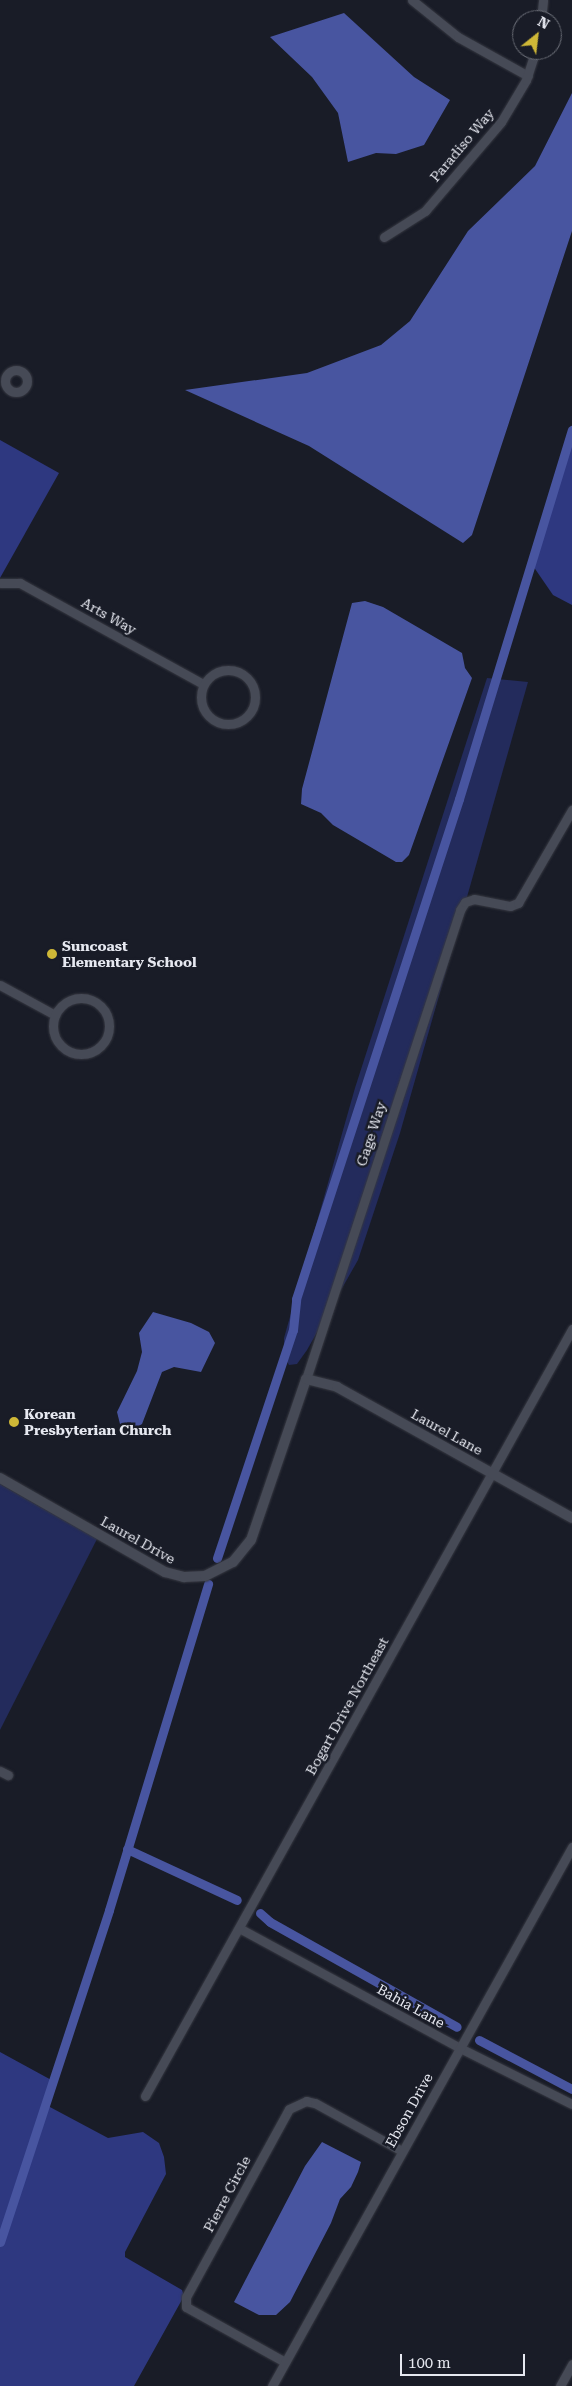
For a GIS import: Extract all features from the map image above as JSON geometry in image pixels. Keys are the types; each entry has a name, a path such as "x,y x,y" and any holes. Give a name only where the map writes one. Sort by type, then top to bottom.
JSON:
{"street":[{"path":"412,0 458,37 528,76"},
{"name":"Paradiso Way","path":"384,236 425,211 501,122 528,76 533,60"},
{"name":"Arts Way","path":"0,583 20,583 203,684"},
{"path":"224,670 240,672 252,684 255,692 253,709 241,721 233,724 215,722 208,716 200,701 203,684 215,672 224,670"},
{"name":"Gage Way","path":"255,1530 460,910 465,902 474,899 510,906 518,903 572,810"},
{"path":"0,985 55,1015"},
{"path":"74,998 92,1000 105,1011 109,1028 107,1037 94,1051 75,1053 59,1043 54,1034 55,1015 60,1008 74,998"},
{"name":"Bogart Drive Northeast","path":"145,2096 572,1329"},
{"name":"Laurel Lane","path":"306,1379 337,1387 572,1518"},
{"name":"Laurel Drive","path":"0,1478 165,1572 184,1577 206,1576 225,1568 247,1547 255,1530"},
{"name":"Ebson Drive","path":"272,2386 572,1847"},
{"name":"Bahia Lane","path":"239,1928 460,2048 572,2104"},
{"name":"Pierre Circle","path":"285,2362 186,2307 186,2297 289,2109 306,2101 315,2103 402,2151"},
{"path":"560,2386 572,2364"}],"shaded area":[{"path":"344,13 414,77 450,100 424,145 396,154 376,153 348,162 338,113 312,77 270,37"},
{"path":"572,93 572,231 472,535 463,543 309,446 185,390 307,373 381,345 410,321 468,231 535,166"},
{"path":"572,432 572,605 553,595 531,563"},
{"path":"0,440 59,473 0,578"},
{"path":"365,601 383,607 462,653 465,668 472,678 409,855 402,862 396,862 333,825 321,813 301,804 302,789 352,603"},
{"path":"487,678 528,682 400,1133 358,1260 307,1350 297,1364 289,1365 284,1356 284,1338 355,1088"},
{"path":"153,1312 191,1323 209,1332 215,1343 201,1372 174,1367 162,1372 142,1424 132,1430 120,1424 117,1412 137,1371 142,1352 139,1333"},
{"path":"0,1484 97,1539 0,1730"},
{"path":"0,2052 55,2082 48,2106 108,2138 143,2132 159,2143 164,2157 166,2174 125,2252 125,2257 182,2290 184,2296 134,2386 0,2386"},
{"path":"322,2142 361,2162 358,2172 351,2187 340,2199 331,2223 290,2302 276,2315 259,2315 234,2302 305,2166"}],"waterway":[{"path":"217,1558 293,1330 296,1299 459,799 572,430"},
{"path":"0,2242 109,1910 208,1584"},
{"path":"127,1849 237,1900"},
{"path":"260,1913 270,1922 457,2027"},
{"path":"479,2040 572,2089"}],"place":[{"name":"Suncoast Elementary School","path":"52,954"},
{"name":"Korean Presbyterian Church","path":"14,1422"}]}
